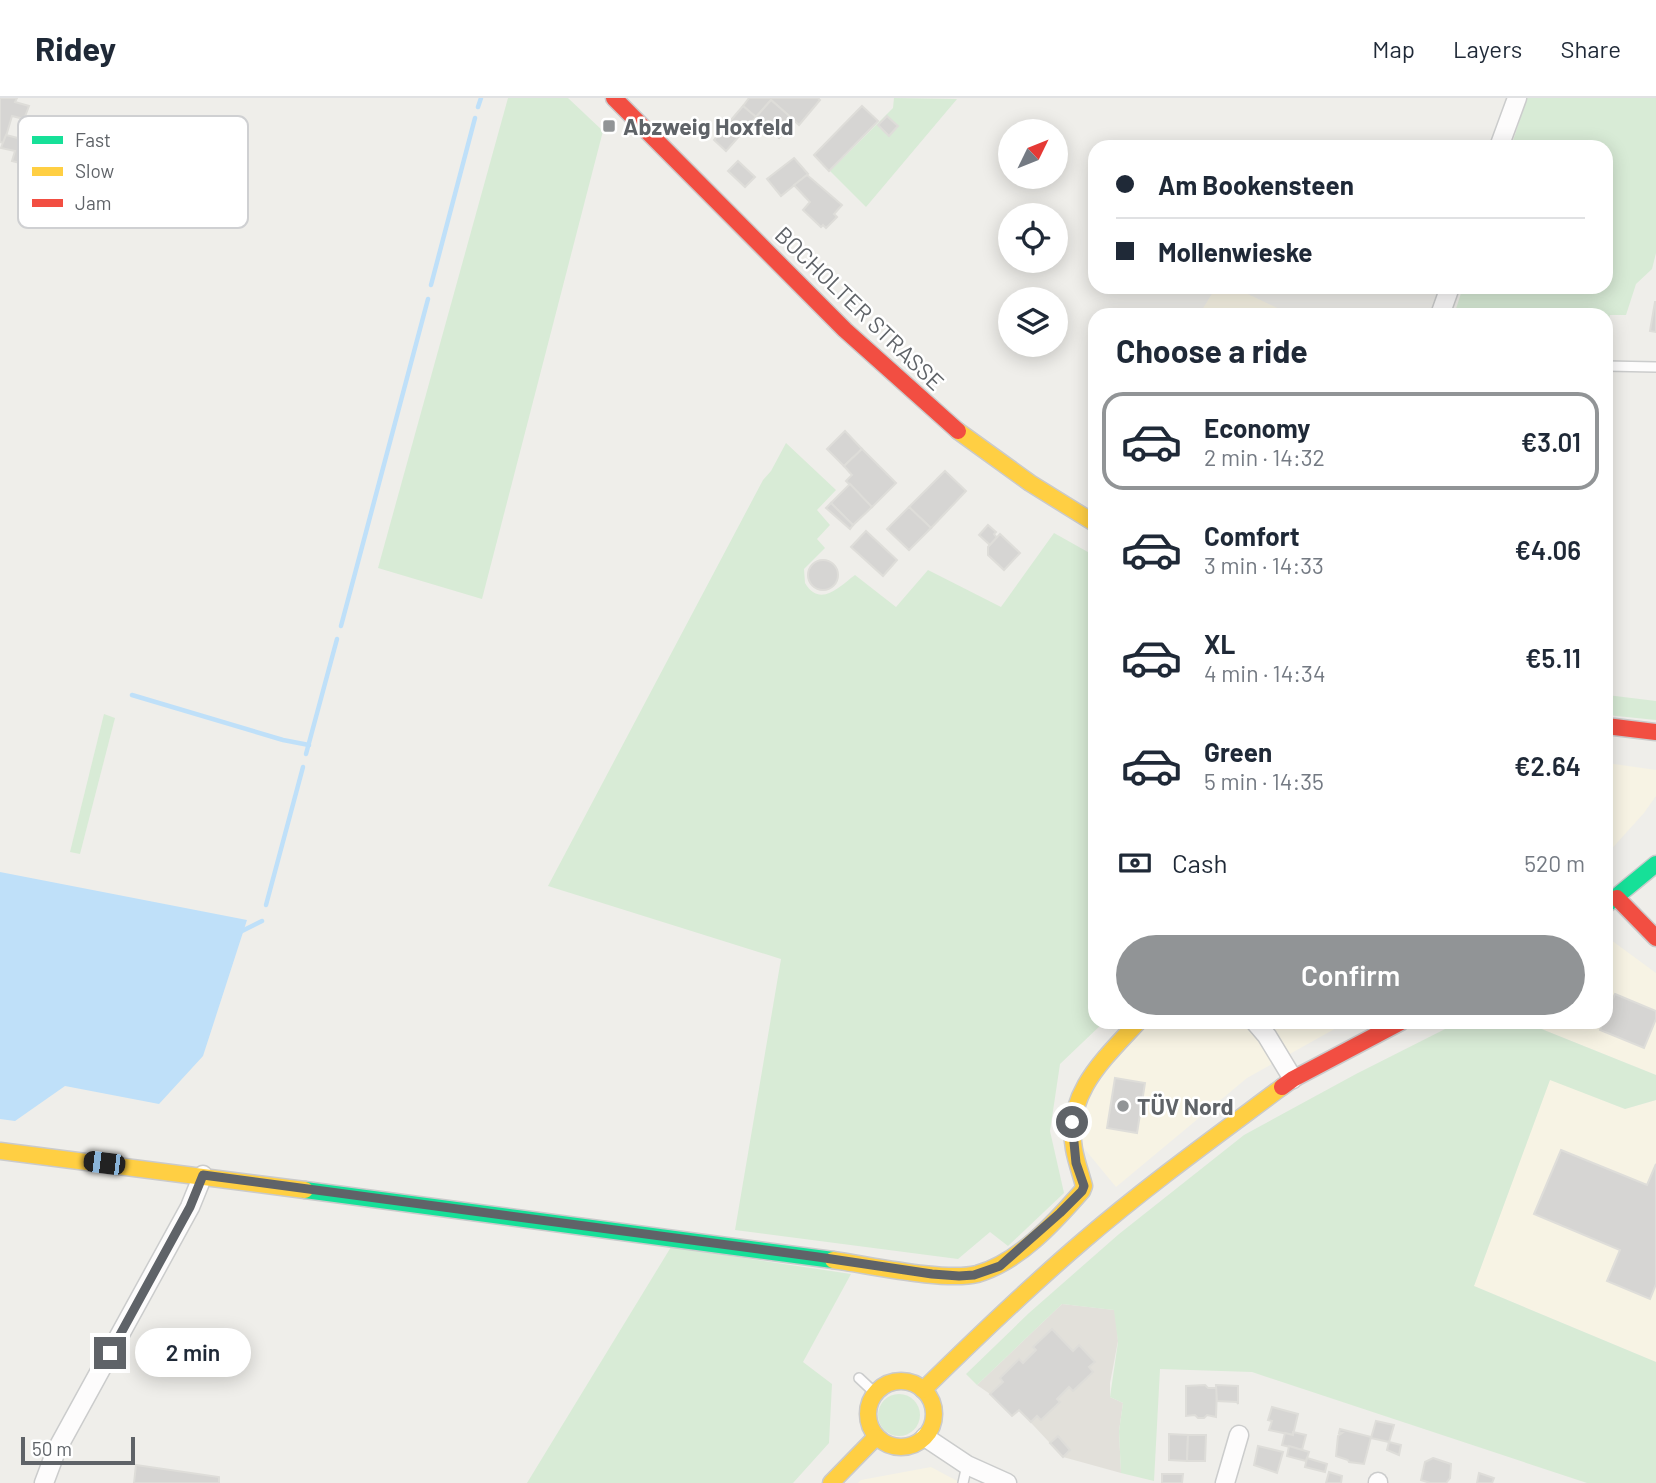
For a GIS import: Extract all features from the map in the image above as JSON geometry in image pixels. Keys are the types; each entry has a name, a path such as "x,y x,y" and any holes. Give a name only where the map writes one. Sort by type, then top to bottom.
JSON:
{"street":[{"name":"BOCHOLTER STRASSE","path":"614,98 872,355 926,405 995,459 1088,519"},
{"path":"1502,140 1517,98"},
{"path":"1613,727 1656,732"},
{"path":"1613,900 1656,864"},
{"path":"1613,902 1656,938"},
{"path":"0,1151 712,1242 932,1274 974,1275 1000,1266 1082,1191 1084,1186 1076,1163 1072,1122 1078,1096 1091,1072 1132,1029"},
{"path":"1261,1029 1293,1079"},
{"path":"923,1390 998,1317 1083,1241 1170,1170 1293,1079 1388,1029"},
{"path":"44,1483 56,1451 190,1207 203,1175"},
{"path":"894,1382 904,1382 923,1390 933,1408 930,1428 925,1437 916,1443 895,1447 876,1437 868,1419 868,1409 875,1393 894,1382"},
{"path":"1225,1483 1239,1435"},
{"path":"831,1483 876,1437"},
{"path":"925,1437 967,1465 1007,1483"}],"lane":[{"path":"1613,366 1656,367"},
{"path":"859,1378 875,1393"},
{"path":"963,1483 967,1465"}],"shaded area":[{"path":"1212,294 1248,294 1277,308 1203,308"},
{"path":"1613,764 1656,770 1656,796 1613,847"},
{"path":"1613,941 1656,973 1656,1075 1541,1029 1613,1029"},
{"path":"1140,1029 1334,1029 1247,1078 1116,1187 1083,1147 1081,1112 1093,1083"},
{"path":"1550,1079 1625,1109 1656,1100 1656,1362 1474,1286"},
{"path":"1062,1304 1115,1310 1118,1341 1110,1397 1123,1403 1119,1431 1121,1473 1063,1457 1019,1410 1012,1416 977,1385"},
{"path":"931,1467 961,1483 858,1483 861,1480"}],"green space":[{"path":"508,98 568,98 603,131 482,599 378,568"},
{"path":"894,98 957,99 866,207 830,171 893,108"},
{"path":"1527,98 1656,98 1656,253 1652,269 1636,284 1626,315 1613,315 1613,308 1456,308 1461,294 1613,294 1613,140 1513,140"},
{"path":"786,443 836,490 817,510 830,525 817,539 825,548 804,569 805,583 817,594 830,593 855,575 896,607 928,570 1001,607 1054,533 1088,552 1088,1029 1097,1029 1060,1064 1050,1131 1064,1193 1008,1246 990,1232 958,1259 735,1230 781,959 548,886 763,480"},
{"path":"1613,696 1656,701 1656,720 1613,716"},
{"path":"104,714 115,718 80,854 70,852"},
{"path":"1445,1029 1541,1029 1656,1075 1656,1100 1625,1109 1550,1080 1474,1286 1656,1362 1656,1483 1587,1483 1252,1372 1160,1369 1154,1481 1121,1473 1119,1431 1123,1403 1110,1397 1118,1342 1114,1310 1062,1304 977,1385 966,1374 1029,1313 1119,1234 1244,1135"},
{"path":"671,1247 851,1274 803,1362 832,1384 829,1443 793,1483 527,1483"},
{"path":"899,1394 914,1400 920,1415 914,1430 899,1436 884,1430 878,1415 884,1400"}],"water":[{"path":"0,872 247,920 203,1056 159,1104 65,1086 15,1121 0,1119"}],"building":[{"path":"0,98 17,98 15,102 29,106 25,116 12,116 4,143 0,142"},
{"path":"749,98 820,100 799,125 771,100 756,117 743,106"},
{"path":"771,100 794,120 779,138 756,117"},
{"path":"743,106 756,117 726,151 714,140"},
{"path":"862,106 878,121 829,171 814,155"},
{"path":"887,116 898,126 889,136 878,125"},
{"path":"6,135 18,138 18,162 12,161 15,151 1,148"},
{"path":"794,158 808,174 781,196 767,179"},
{"path":"738,161 755,177 745,187 728,171"},
{"path":"807,175 842,205 834,214 837,217 826,228 823,225 821,227 803,210 810,202 794,185"},
{"path":"1656,302 1656,332 1650,331"},
{"path":"845,431 862,449 844,466 827,449"},
{"path":"862,449 896,483 872,507 846,481 852,475 844,466"},
{"path":"945,471 966,491 931,528 909,507"},
{"path":"850,484 872,507 853,525 831,503"},
{"path":"831,503 853,525 850,529 826,508"},
{"path":"909,507 931,528 909,550 887,529"},
{"path":"988,525 996,532 994,534 997,538 990,545 979,535"},
{"path":"866,531 897,560 883,576 851,547"},
{"path":"1000,534 1020,553 1004,570 988,555 988,547"},
{"path":"823,560 834,564 838,575 834,586 823,590 812,586 808,575 812,564"},
{"path":"1615,994 1656,1011 1656,1019 1644,1048 1600,1030 1613,1029"},
{"path":"1115,1078 1145,1083 1137,1133 1107,1128"},
{"path":"1561,1150 1647,1185 1656,1164 1656,1284 1650,1299 1607,1281 1620,1250 1534,1214"},
{"path":"1052,1329 1073,1351 1079,1345 1095,1362 1089,1367 1093,1372 1073,1391 1069,1387 1057,1399 1060,1402 1041,1420 1037,1416 1031,1422 1019,1410 1012,1416 990,1394 1003,1382 1000,1378 1019,1359 1023,1363 1036,1350 1033,1347"},
{"path":"1205,1385 1208,1388 1217,1388 1216,1417 1186,1416 1186,1386"},
{"path":"1216,1385 1238,1386 1238,1404 1217,1401"},
{"path":"1272,1407 1298,1414 1293,1435 1269,1430 1272,1421 1268,1420"},
{"path":"1376,1421 1394,1425 1389,1442 1371,1438"},
{"path":"1340,1429 1371,1437 1364,1464 1349,1462 1336,1456 1338,1436 1342,1433 1339,1433"},
{"path":"1293,1432 1306,1435 1302,1450 1282,1445 1285,1433 1293,1435"},
{"path":"1169,1434 1188,1435 1187,1461 1169,1460"},
{"path":"1188,1435 1206,1435 1205,1461 1187,1461"},
{"path":"1058,1436 1070,1450 1063,1457 1050,1443"},
{"path":"1389,1442 1401,1445 1399,1455 1387,1450"},
{"path":"1258,1446 1283,1452 1277,1473 1254,1465"},
{"path":"1289,1446 1309,1452 1306,1461 1287,1456"},
{"path":"1307,1458 1327,1464 1325,1472 1305,1467"},
{"path":"1433,1458 1451,1464 1450,1478 1446,1483 1421,1480 1425,1462"},
{"path":"136,1465 219,1477 219,1483 134,1483"},
{"path":"1329,1472 1342,1476 1341,1483 1326,1483"},
{"path":"1479,1473 1494,1478 1492,1483 1477,1483"},
{"path":"1162,1474 1183,1474 1182,1483 1162,1483"}],"waterway":[{"path":"478,107 481,98"},
{"path":"431,285 475,118"},
{"path":"341,626 428,299"},
{"path":"306,754 337,639"},
{"path":"132,695 283,740 309,745"},
{"path":"266,905 303,767"},
{"path":"238,933 262,921"}],"traffic: fast":[{"path":"1613,899 1656,864"},
{"path":"305,1190 833,1260"}],"traffic: slow":[{"path":"958,431 1030,483 1088,519"},
{"path":"833,1260 886,1269 963,1276 992,1268 1022,1251 1048,1228 1082,1191 1084,1186 1074,1149 1072,1129 1075,1111 1081,1094 1100,1064 1132,1029"},
{"path":"923,1390 1083,1241 1156,1181 1282,1087"},
{"path":"0,1151 305,1190"},
{"path":"901,1381 924,1391 934,1414 924,1437 901,1447 878,1437 868,1414 878,1391 901,1381"},
{"path":"831,1483 876,1437"}],"traffic: jam":[{"path":"614,98 845,330 958,431"},
{"path":"1613,727 1656,732"},
{"path":"1617,898 1656,938"},
{"path":"1282,1087 1388,1029"}],"place":[{"name":"Abzweig Hoxfeld","path":"609,126"},
{"name":"TÜV Nord","path":"1123,1106"}],"route":[{"path":"110,1353 190,1207 203,1175 959,1276 974,1275 1000,1266 1082,1191 1084,1186 1076,1163 1072,1122"}]}
